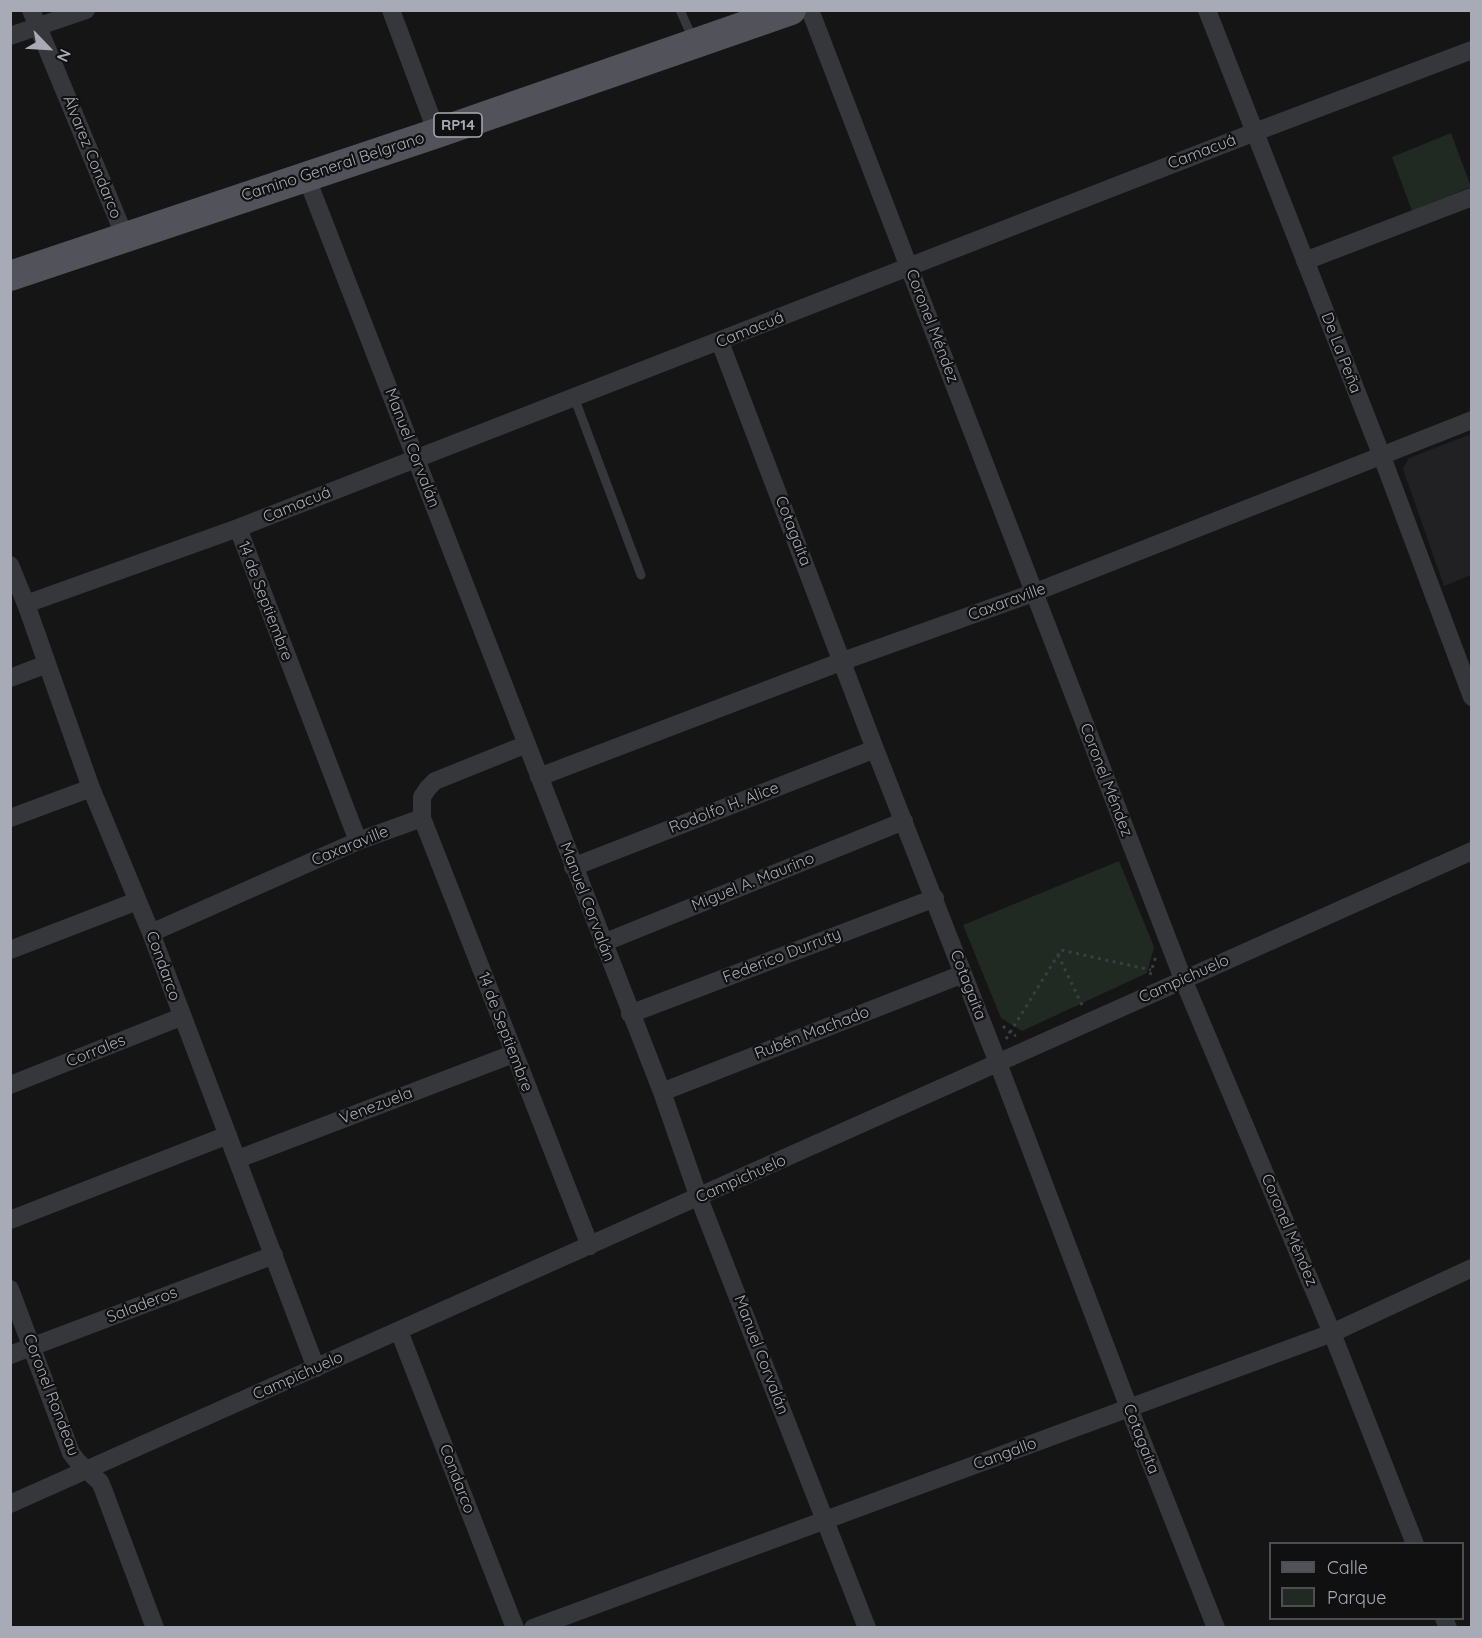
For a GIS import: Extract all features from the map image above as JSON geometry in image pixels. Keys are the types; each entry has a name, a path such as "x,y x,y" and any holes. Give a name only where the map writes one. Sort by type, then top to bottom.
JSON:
{"main road":[{"name":"Camino General Belgrano","path":"10,276 437,133 791,10"}],"street":[{"path":"10,36 35,19 86,10"},
{"path":"391,10 437,133"},
{"name":"Coronel Méndez","path":"810,10 1183,979 1332,1333 1414,1542"},
{"name":"De La Peña","path":"1207,10 1381,454 1472,697"},
{"name":"Álvarez Condarco","path":"35,19 125,237"},
{"name":"Camacuá","path":"26,603 238,528 720,342 909,266 1472,50"},
{"name":"Manuel Corvalán","path":"306,176 662,1092 699,1198 867,1628"},
{"path":"1305,261 1472,197"},
{"name":"Cotagaita","path":"720,342 1129,1408 1216,1628"},
{"name":"Caxaraville","path":"539,777 843,661 1033,593 1472,420"},
{"name":"14 de Septiembre","path":"238,528 358,841"},
{"name":"Condarco","path":"10,565 26,603 91,788 151,933 316,1368"},
{"path":"10,678 46,664"},
{"path":"422,818 420,808 422,797 435,781 527,744"},
{"name":"Rodolfo H. Alice","path":"573,867 875,749"},
{"path":"10,818 91,788"},
{"name":"Caxaraville","path":"151,933 358,841 422,818"},
{"name":"14 de Septiembre","path":"422,818 590,1246"},
{"name":"Miguel A. Maurino","path":"603,943 904,820"},
{"name":"Campichuelo","path":"10,1504 699,1198 1472,850"},
{"name":"Federico Durruty","path":"630,1014 934,898"},
{"path":"10,950 137,901"},
{"name":"Rubén Machado","path":"662,1092 963,974"},
{"name":"Corrales","path":"10,1085 181,1017"},
{"name":"Venezuela","path":"238,1159 513,1054"},
{"path":"10,1220 228,1135"},
{"name":"Saladeros","path":"10,1355 274,1255"},
{"name":"Cangallo","path":"533,1628 1332,1333 1472,1268"},
{"name":"Coronel Rondeau","path":"10,1288 71,1453 103,1489 155,1628"},
{"name":"Condarco","path":"399,1331 515,1628"}],"lane":[{"path":"680,10 695,44"},
{"path":"574,397 641,575"}],"path":[{"path":"1005,1040 1061,950 1152,970"},
{"path":"1149,979 1157,954"},
{"path":"1058,955 1083,1007 1073,1011"},
{"path":"1000,1016 1004,1027 1014,1036 1024,1032"}],"shaded area":[{"path":"1471,434 1471,575 1444,586 1403,469 1409,458"}],"green space":[{"path":"1451,133 1471,187 1412,211 1392,157"},
{"path":"1119,861 1154,947 1147,973 1022,1031 1001,1018 963,925"}]}
